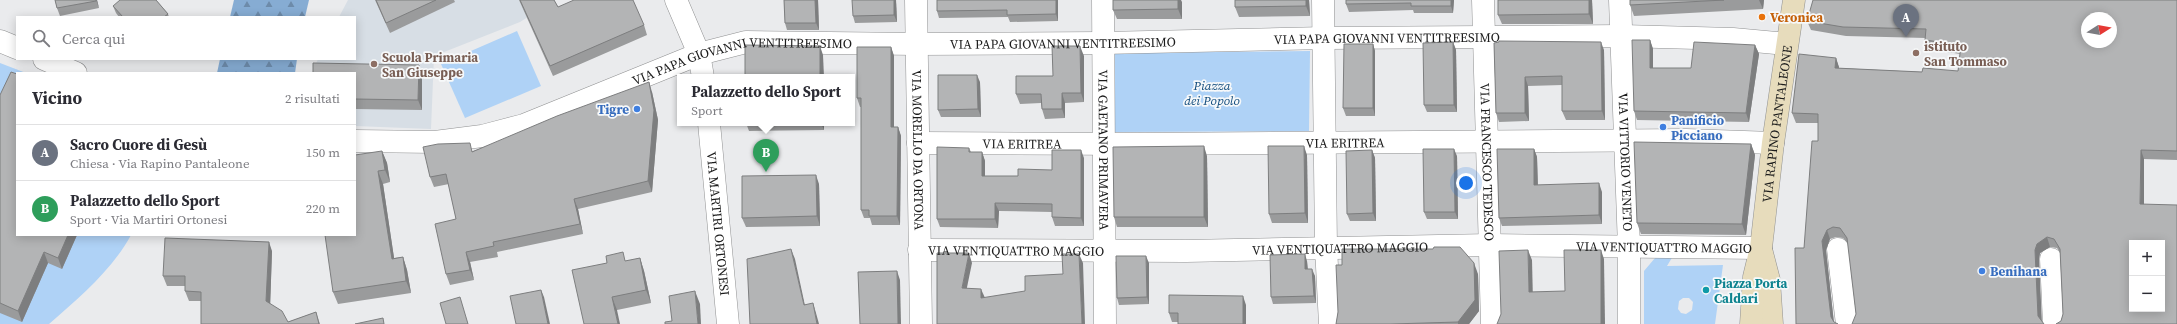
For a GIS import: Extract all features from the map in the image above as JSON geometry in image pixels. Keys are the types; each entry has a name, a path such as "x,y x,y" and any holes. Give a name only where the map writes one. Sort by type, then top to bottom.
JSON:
{"street":[{"path":"676,0 699,54 702,74"},
{"name":"VIA MORELLO DA ORTONA","path":"916,0 920,324"},
{"name":"VIA GAETANO PRIMAVERA","path":"1103,0 1105,324"},
{"path":"1323,0 1326,142 1326,247 1330,324"},
{"name":"VIA FRANCESCO TEDESCO","path":"1483,0 1492,324"},
{"name":"VIA VITTORIO VENETO","path":"1620,0 1623,36 1629,247 1629,324"},
{"name":"VIA RAPINO PANTALEONE","path":"1751,324 1754,277 1761,248 1773,143 1794,0"},
{"name":"VIA PAPA GIOVANNI VENTITREESIMO","path":"356,140 435,142 482,136 524,125 699,54 746,42 917,44 1103,43 1324,38 1623,36 1733,39 1787,44"},
{"path":"0,41 16,48"},
{"path":"46,60 74,72"},
{"name":"VIA MARTIRI ORTONESI","path":"709,126 728,324"},
{"name":"VIA ERITREA","path":"918,142 1242,144 1326,142 1487,143 1626,141 1773,143"},
{"name":"VIA VENTIQUATTRO MAGGIO","path":"920,250 1186,251 1326,247 1490,245 1761,248"},
{"name":"VIA RAPINO PANTALEONE","path":"1761,248 1770,280 1772,324"},
{"path":"1838,249 1847,324"},
{"path":"2051,259 2054,324"}],"shaded area":[{"name":"Scuola Primaria San Giuseppe","path":"348,0 555,0 520,22 434,56 431,129 356,126 356,72 312,72 318,60 356,60 356,16 340,16"}],"green space":[{"path":"234,0 309,0 305,16 230,16"},
{"path":"517,31 541,86 465,118 441,64"},
{"name":"Piazza dei Popolo","path":"1310,51 1309,131 1115,132 1114,53"},
{"path":"220,60 297,60 295,72 217,72"},
{"path":"0,63 23,72 16,72 16,236 130,236 105,272 49,324 0,324"},
{"path":"1661,251 1676,251 1667,266 1723,265 1715,324 1644,324 1644,271","holes":["1683,298 1689,298 1693,302 1692,310 1686,314 1681,313 1678,309 1679,301"]}],"building":[{"path":"55,0 96,0 96,1 57,8"},
{"path":"120,0 156,0 168,14 165,16 122,16 113,6"},
{"path":"376,0 436,0 386,23"},
{"path":"520,0 554,0 558,7 574,0 633,0 644,25 550,66"},
{"path":"784,0 815,0 816,23 785,23"},
{"path":"852,0 894,0 894,15 853,16"},
{"path":"937,0 1056,0 1056,14 1007,15 1007,10 937,11"},
{"path":"1113,0 1178,0 1178,9 1113,10"},
{"path":"1235,0 1306,0 1306,6 1235,7"},
{"path":"1346,0 1451,0 1451,6 1411,6 1411,3 1346,4"},
{"path":"1498,0 1589,0 1589,14 1498,15"},
{"path":"1630,0 1724,0 1630,5"},
{"path":"1813,0 2177,0 2177,151 2141,150 2140,204 2177,205 2177,324 2056,324 2061,321 2063,314 2060,249 2054,239 2047,237 2037,244 2035,250 2038,316 2044,324 1852,324 1856,314 1847,238 1840,228 1833,227 1827,230 1822,241 1831,317 1834,322 1838,324 1796,324 1795,248 1804,248 1812,141 1818,141 1818,114 1792,113 1799,54 1836,58 1835,68 1922,72 1923,68 1958,71 1961,45 1925,40 1926,29 1843,27 1807,21"},
{"path":"1632,40 1650,40 1650,68 1691,68 1694,42 1755,45 1746,113 1634,111"},
{"path":"1499,41 1601,42 1602,111 1562,111 1562,76 1525,77 1525,113 1496,113 1494,43"},
{"path":"1453,42 1454,105 1424,105 1423,43"},
{"path":"1344,44 1373,44 1373,108 1343,108"},
{"path":"745,45 820,46 820,74 745,74"},
{"path":"1052,46 1080,46 1081,93 1062,93 1062,109 1042,109 1041,94 1016,94 1016,76 1053,76"},
{"path":"857,47 891,47 891,127 898,127 897,216 869,216 869,210 861,210 861,98 857,98"},
{"path":"313,63 419,65 418,100 356,99 356,72 313,72"},
{"path":"11,72 16,74 16,236 68,236 58,258 44,252 18,311 0,303 0,95"},
{"path":"938,75 977,75 978,109 938,110"},
{"path":"649,82 654,110 648,181 574,199 580,224 493,242 494,246 466,252 470,270 446,274 435,224 456,219 446,174 430,177 423,147 438,144 470,143 472,152 557,116"},
{"path":"1634,142 1751,144 1742,224 1637,223"},
{"path":"1204,146 1204,217 1114,217 1113,147"},
{"path":"1268,146 1304,146 1305,213 1269,214"},
{"path":"937,147 969,148 969,152 982,152 982,176 1018,176 1018,169 1052,170 1052,150 1081,150 1081,218 1052,217 1052,204 995,203 995,219 937,219"},
{"path":"1423,149 1454,149 1455,212 1424,212"},
{"path":"1497,149 1534,149 1534,185 1599,183 1599,215 1499,218"},
{"path":"1372,150 1373,213 1347,214 1346,151"},
{"path":"382,151 385,170 378,171 392,259 403,257 406,281 333,292 325,236 356,236 356,155"},
{"path":"816,175 817,216 742,218 742,176"},
{"path":"165,238 269,242 266,301 282,311 288,322 316,312 319,324 201,324 201,292 185,291 185,276 163,276"},
{"path":"1434,247 1460,247 1474,263 1475,300 1458,322 1336,324 1338,312 1336,265 1342,265 1342,249 1433,249"},
{"path":"791,249 804,305 813,303 817,324 750,324 747,259"},
{"path":"1528,250 1529,292 1565,291 1564,250 1601,250 1601,324 1497,324 1501,314 1499,251"},
{"path":"623,252 625,261 640,258 646,290 612,297 618,324 584,324 572,270 607,263 606,256"},
{"path":"937,253 969,253 962,288 981,289 981,298 1025,291 1025,276 1063,274 1062,254 1079,254 1082,324 937,324"},
{"path":"1305,254 1305,269 1312,269 1314,296 1271,297 1270,255"},
{"path":"1116,256 1146,256 1147,297 1117,298"},
{"path":"897,271 898,324 860,324 858,272"},
{"path":"541,290 548,324 516,324 510,296"},
{"path":"695,291 698,324 665,324 665,322 672,321 669,296"},
{"path":"1169,295 1243,296 1243,324 1178,324 1178,313 1169,313"},
{"path":"460,297 468,324 446,324 440,303"},
{"path":"383,318 384,324 355,324"}],"place":[{"name":"Veronica","path":"1762,17"},
{"name":"Sacro Cuore di Gesù","path":"1906,37"},
{"name":"istituto San Tommaso","path":"1916,53"},
{"name":"Scuola Primaria San Giuseppe","path":"374,64"},
{"name":"Tigre","path":"637,109"},
{"name":"Panificio Picciano","path":"1663,127"},
{"name":"Palazzetto dello Sport","path":"766,172"},
{"name":"Benihana","path":"1982,271"},
{"name":"Piazza Porta Caldari","path":"1706,290"}]}
